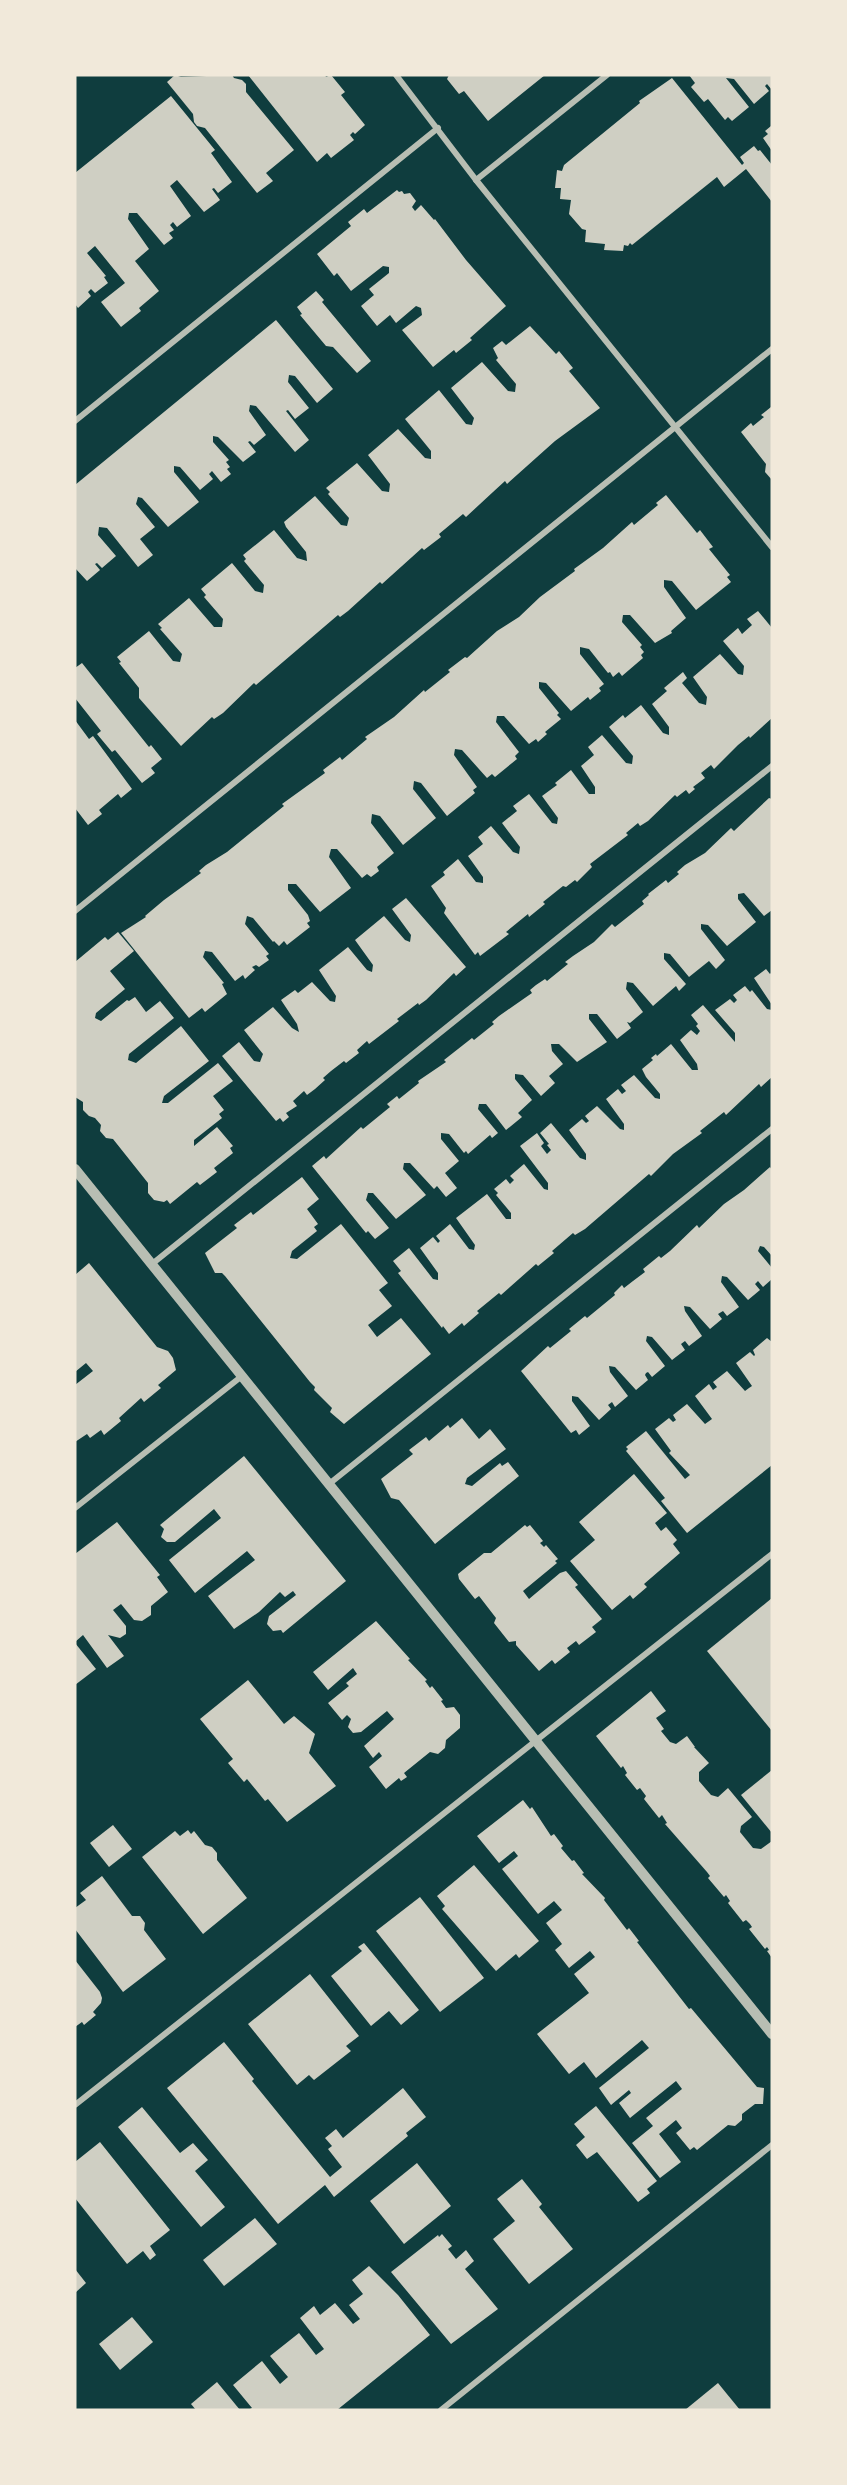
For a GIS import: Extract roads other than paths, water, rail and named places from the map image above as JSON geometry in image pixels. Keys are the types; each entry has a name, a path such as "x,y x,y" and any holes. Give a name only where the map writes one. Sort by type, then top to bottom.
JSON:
{"street":[{"path":"396,75 476,180 772,547"},
{"path":"476,180 607,75"},
{"path":"75,421 438,128"},
{"path":"75,912 772,349"},
{"path":"152,1264 772,766"},
{"path":"329,1484 772,1129"},
{"path":"75,1169 772,2034"},
{"path":"75,1508 242,1376"},
{"path":"75,2105 772,1554"},
{"path":"441,2410 772,2145"}]}
